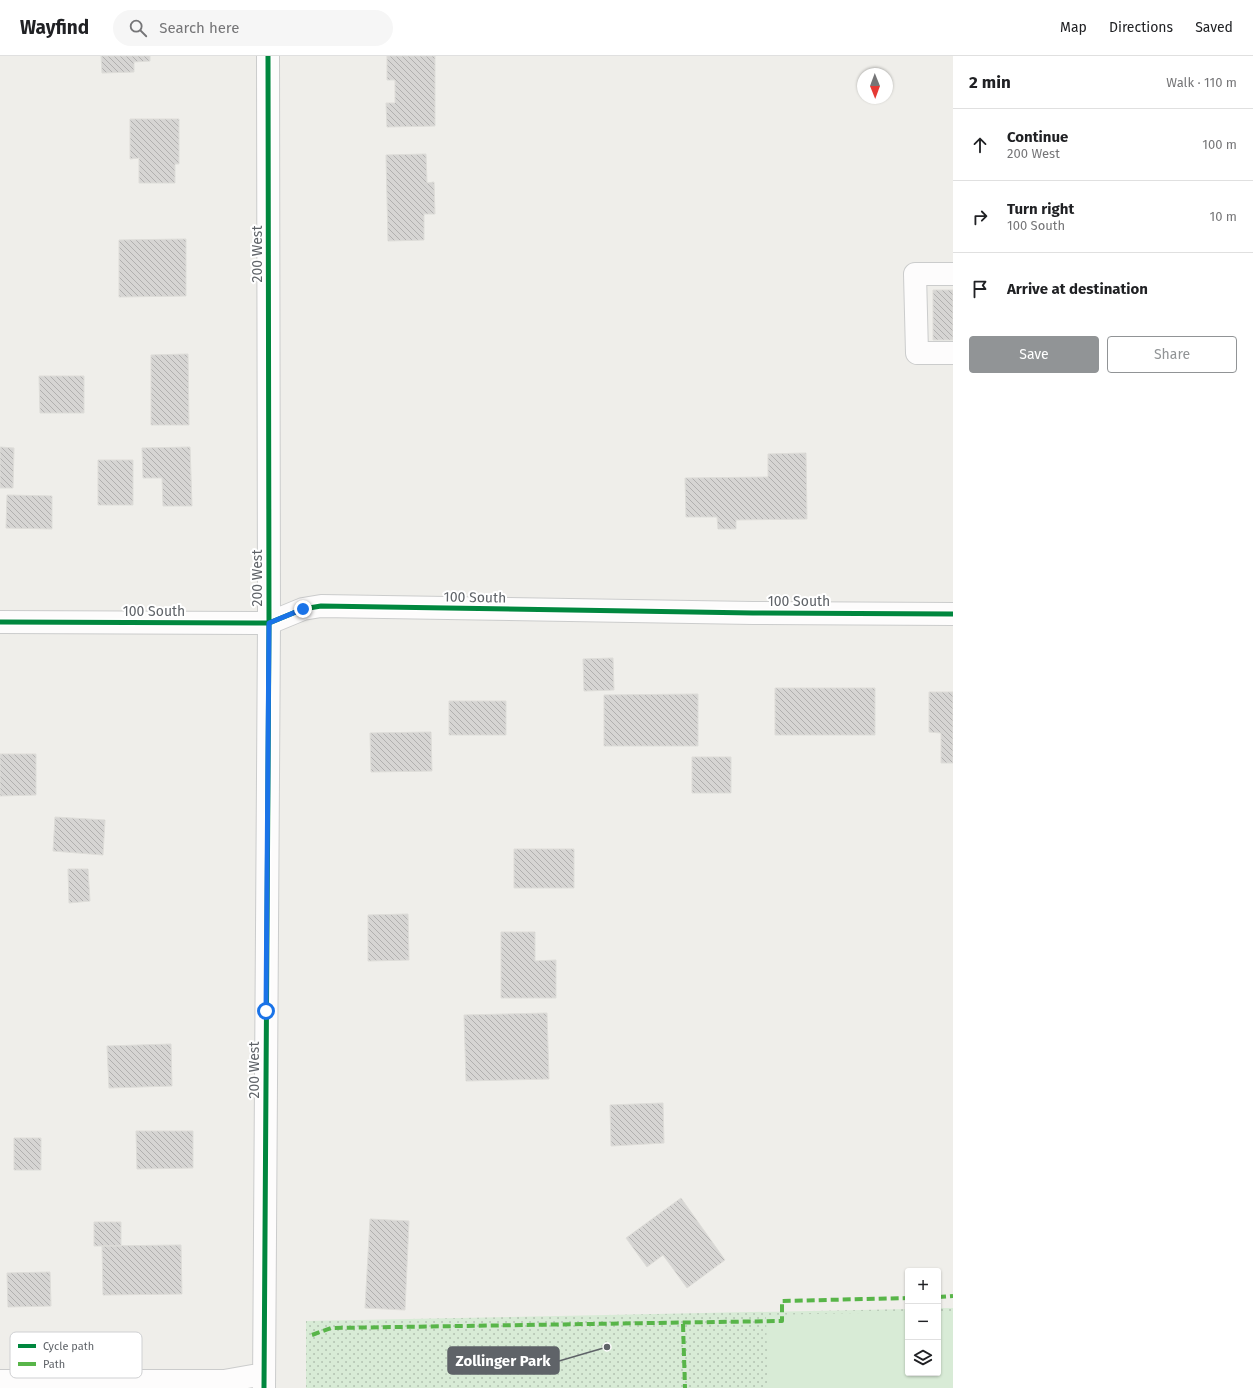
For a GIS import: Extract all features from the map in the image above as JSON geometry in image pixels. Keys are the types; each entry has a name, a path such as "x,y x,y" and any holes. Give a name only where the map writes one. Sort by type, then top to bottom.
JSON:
{"street":[{"name":"200 West","path":"264,1381 269,623 268,56"},
{"path":"953,274 915,274 917,353 953,353"},
{"name":"100 South","path":"0,622 269,623 303,609 321,606 753,613 953,614"},
{"path":"0,1380 264,1381"}],"green space":[{"path":"941,1308 953,1308 953,1388 306,1388 306,1321 905,1309 905,1376 941,1376"},
{"path":"941,1311 953,1311 953,1388 768,1388 766,1315 905,1312 905,1376 941,1376"}],"building":[{"path":"101,56 150,56 150,61 134,62 134,72 102,73"},
{"path":"387,56 435,56 435,126 387,127 386,103 395,103 395,80 387,80"},
{"path":"130,119 179,119 179,164 175,164 175,183 139,183 139,158 130,159"},
{"path":"426,154 427,183 434,182 435,214 424,214 424,240 388,241 386,155"},
{"path":"186,239 186,296 119,297 119,240"},
{"path":"933,290 953,290 953,340 933,340"},
{"path":"188,354 189,425 151,425 151,355"},
{"path":"39,376 84,376 84,413 40,413"},
{"path":"0,447 14,448 13,488 0,488"},
{"path":"190,447 192,506 163,506 162,478 143,478 142,448"},
{"path":"806,453 807,519 736,520 736,529 718,529 717,517 686,517 685,478 768,477 768,454"},
{"path":"98,460 133,460 133,505 98,505"},
{"path":"7,495 52,496 52,529 6,528"},
{"path":"613,658 614,690 584,691 583,659"},
{"path":"775,688 875,688 875,735 775,735"},
{"path":"929,692 953,692 953,763 941,763 941,733 929,732"},
{"path":"698,694 698,746 604,746 604,695"},
{"path":"449,701 506,701 506,735 449,735"},
{"path":"431,732 432,771 371,772 370,733"},
{"path":"0,754 36,754 36,795 0,796"},
{"path":"692,757 731,757 731,793 692,793"},
{"path":"55,817 105,820 103,855 53,851"},
{"path":"514,849 574,849 574,888 514,888"},
{"path":"68,869 88,869 90,901 69,903"},
{"path":"408,914 409,960 368,961 368,915"},
{"path":"501,932 535,932 535,961 556,960 556,998 501,998"},
{"path":"547,1013 549,1079 466,1081 464,1015"},
{"path":"171,1044 172,1086 109,1088 107,1046"},
{"path":"663,1103 664,1143 611,1146 610,1105"},
{"path":"136,1131 193,1131 193,1168 137,1169"},
{"path":"14,1138 41,1138 41,1170 14,1170"},
{"path":"681,1198 725,1260 687,1288 663,1255 647,1267 626,1238"},
{"path":"370,1219 409,1221 405,1310 365,1308"},
{"path":"94,1222 121,1222 121,1246 94,1246"},
{"path":"181,1245 182,1294 103,1295 102,1246"},
{"path":"50,1272 51,1306 8,1307 7,1273"}],"marked path":[{"path":"941,1297 953,1296"},
{"path":"312,1335 331,1328 782,1321 782,1301 905,1298"},
{"path":"683,1324 685,1388"}],"cycle path":[{"path":"264,1388 269,623 268,56"},
{"path":"0,622 269,623 303,609 321,606 753,613 953,614"}],"place":[{"name":"Zollinger Park","path":"607,1347"}],"route":[{"path":"266,1011 269,623 303,609"}]}
